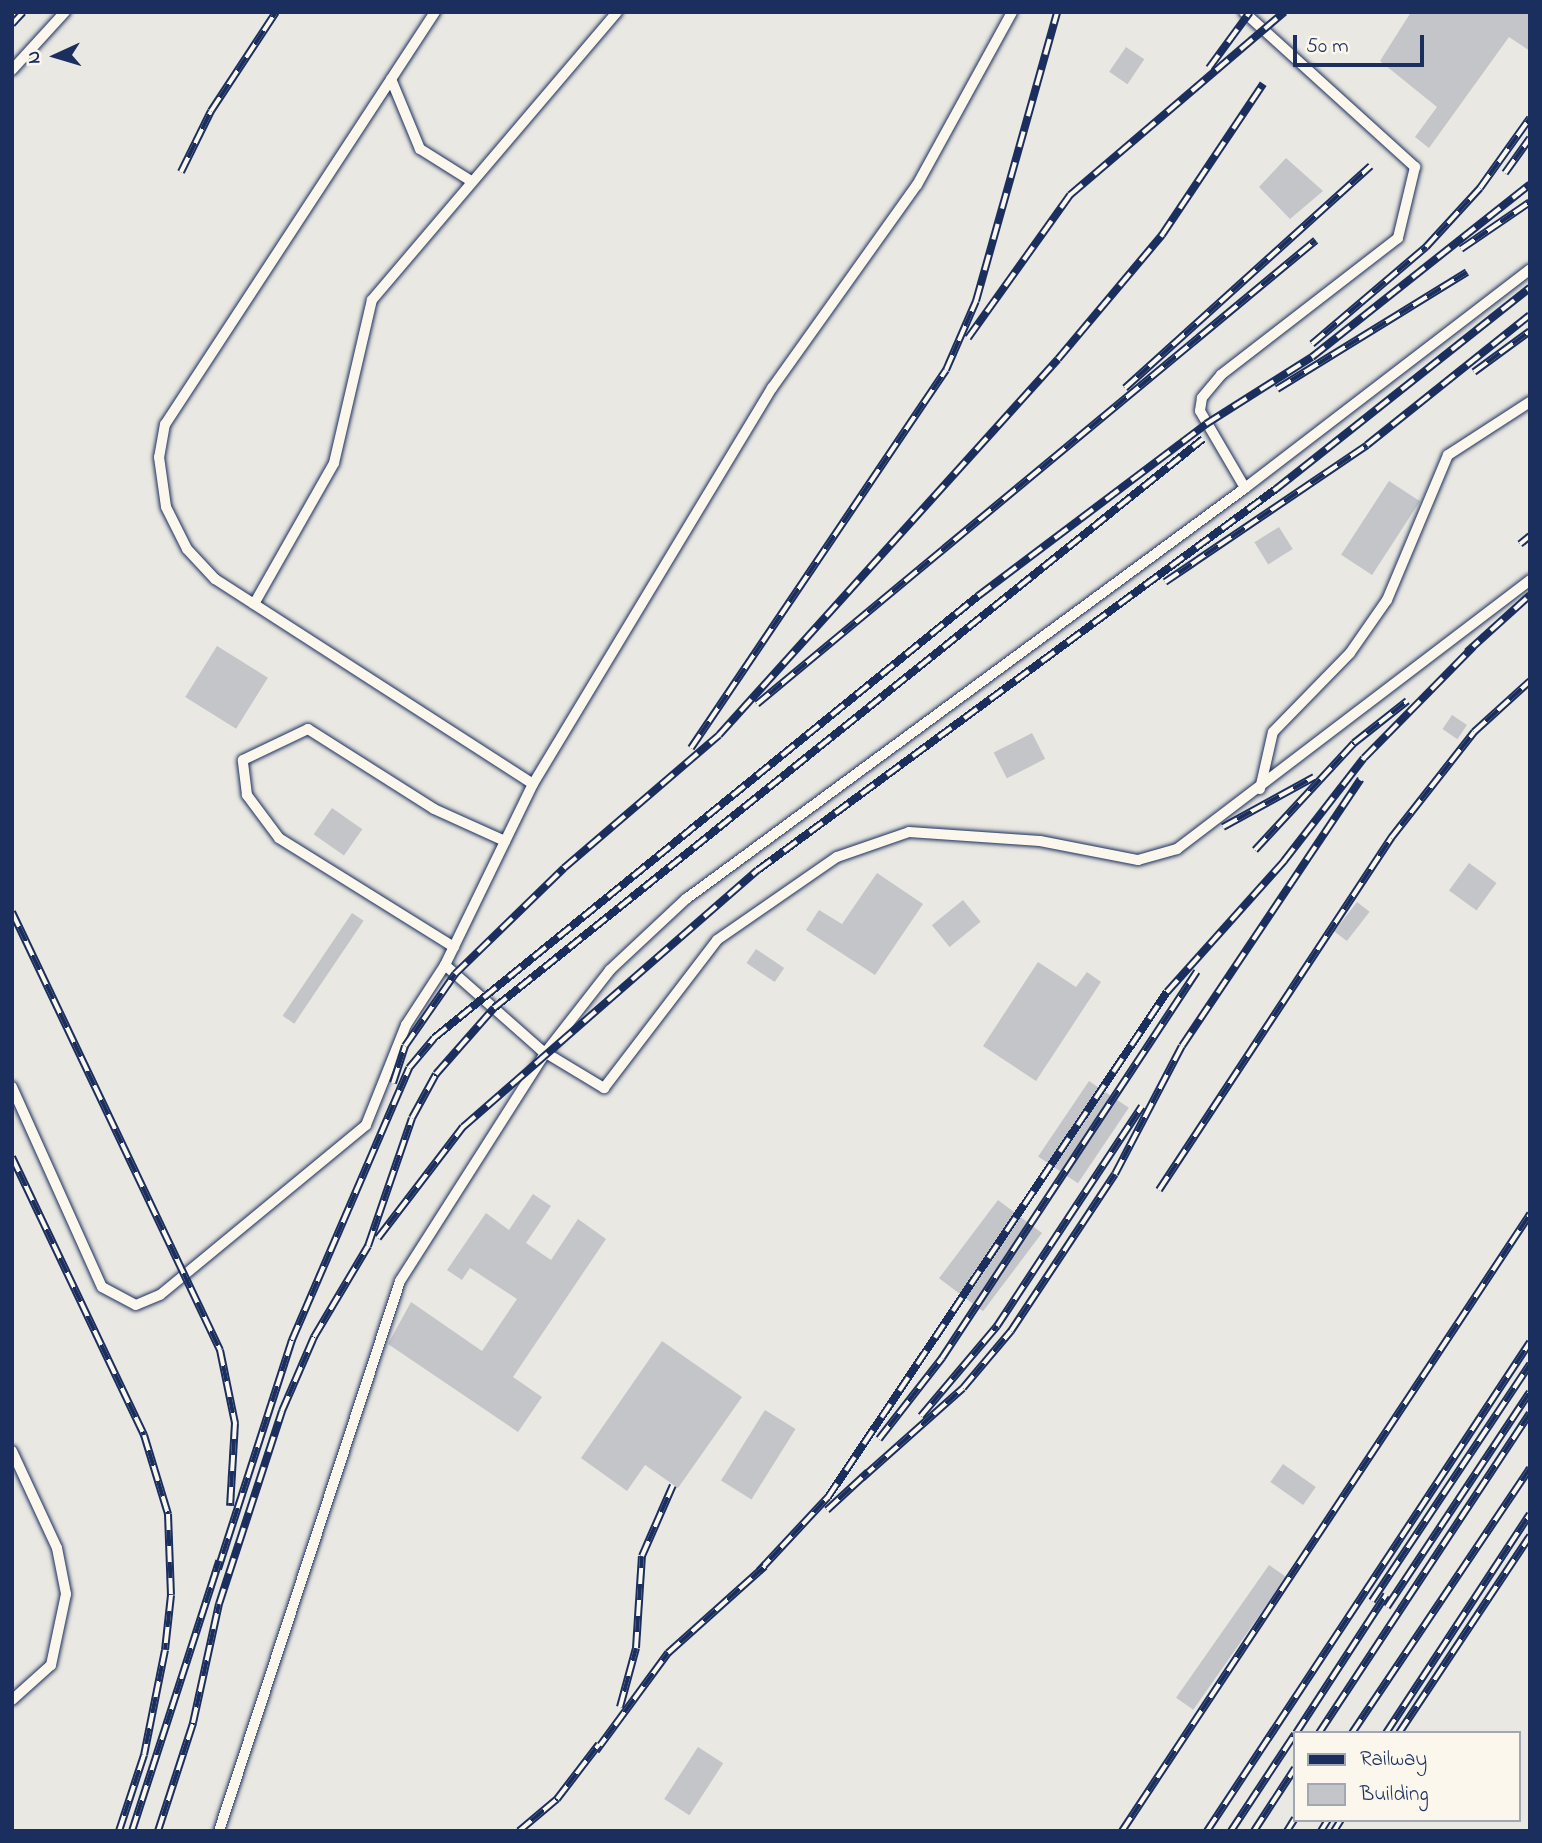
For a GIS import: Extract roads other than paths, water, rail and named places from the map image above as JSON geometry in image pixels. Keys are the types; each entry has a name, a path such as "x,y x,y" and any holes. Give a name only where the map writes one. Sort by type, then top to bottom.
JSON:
{"lane":[{"path":"12,70 65,12"},
{"path":"435,12 165,424 159,457 166,507 187,549 215,579 533,784"},
{"path":"254,604 334,463 372,300 617,12"},
{"path":"12,1087 102,1287 136,1305 160,1296 366,1125 406,1026 445,965 533,784 772,388 917,185 1012,12"},
{"path":"1244,12 1415,167 1398,238 1221,375 1202,398 1200,411 1245,488"},
{"path":"391,79 420,149 471,181"},
{"path":"219,1831 400,1281 546,1052 610,970 685,899 1245,488 1530,269"},
{"path":"1260,789 1273,732 1350,653 1387,600 1448,455 1530,402"},
{"path":"445,965 546,1052 604,1088 717,940 837,857 909,832 1040,841 1138,860 1177,849 1260,789 1530,580"},
{"path":"454,947 279,838 247,794 243,760 308,729 433,809 505,841"},
{"path":"12,1451 57,1548 66,1594 51,1665 12,1700"}],"railway":[{"path":"12,24 23,12"},
{"path":"181,172 211,111 276,12"},
{"path":"691,748 946,370 976,301 1057,12"},
{"path":"1209,68 1250,12"},
{"path":"968,338 1070,195 1284,12"},
{"path":"393,1083 405,1046 455,974 564,868 719,735 1058,359 1162,235 1263,84"},
{"path":"1312,344 1426,247 1480,188 1530,118"},
{"path":"1505,173 1530,138"},
{"path":"1125,388 1371,166"},
{"path":"218,1569 292,1340 409,1068 434,1038 978,596 1206,424 1312,357 1530,184"},
{"path":"1461,249 1530,202"},
{"path":"757,704 1316,240"},
{"path":"1277,389 1467,272"},
{"path":"378,1238 463,1127 758,870 1276,489 1530,288"},
{"path":"1165,582 1367,445 1530,315"},
{"path":"1474,372 1530,331"},
{"path":"158,1831 193,1723 219,1604 282,1411 314,1337 368,1246 412,1118 436,1074 494,1008 1203,439"},
{"path":"1520,544 1530,536"},
{"path":"1467,652 1530,595"},
{"path":"759,1571 828,1497 1167,992 1284,861 1364,758 1473,647"},
{"path":"1159,1190 1391,838 1474,732 1530,681"},
{"path":"1255,850 1354,743 1407,701"},
{"path":"1223,827 1314,777"},
{"path":"862,1478 963,1388 1011,1331 1115,1174 1182,1046 1361,779"},
{"path":"12,912 220,1350 235,1423 230,1506"},
{"path":"879,1439 942,1358 1197,971"},
{"path":"921,1416 997,1326 1142,1106"},
{"path":"12,1157 144,1435 168,1514 171,1595 165,1650 144,1755 119,1831"},
{"path":"1122,1831 1530,1214"},
{"path":"1207,1831 1530,1342"},
{"path":"1372,1601 1530,1364"},
{"path":"1387,1607 1530,1392"},
{"path":"1320,1731 1530,1413"},
{"path":"1353,1731 1530,1468"},
{"path":"827,1510 868,1472"},
{"path":"620,1707 636,1648 642,1556 673,1485"},
{"path":"1387,1731 1530,1514"},
{"path":"1400,1731 1530,1536"},
{"path":"132,1831 219,1561"},
{"path":"596,1751 668,1653 765,1566"},
{"path":"1297,1731 1386,1595"},
{"path":"1231,1831 1294,1736"},
{"path":"519,1831 557,1799 599,1744"},
{"path":"1254,1831 1294,1770"},
{"path":"1287,1831 1294,1820"},
{"path":"1321,1831 1327,1822"},
{"path":"1334,1831 1340,1822"}]}
